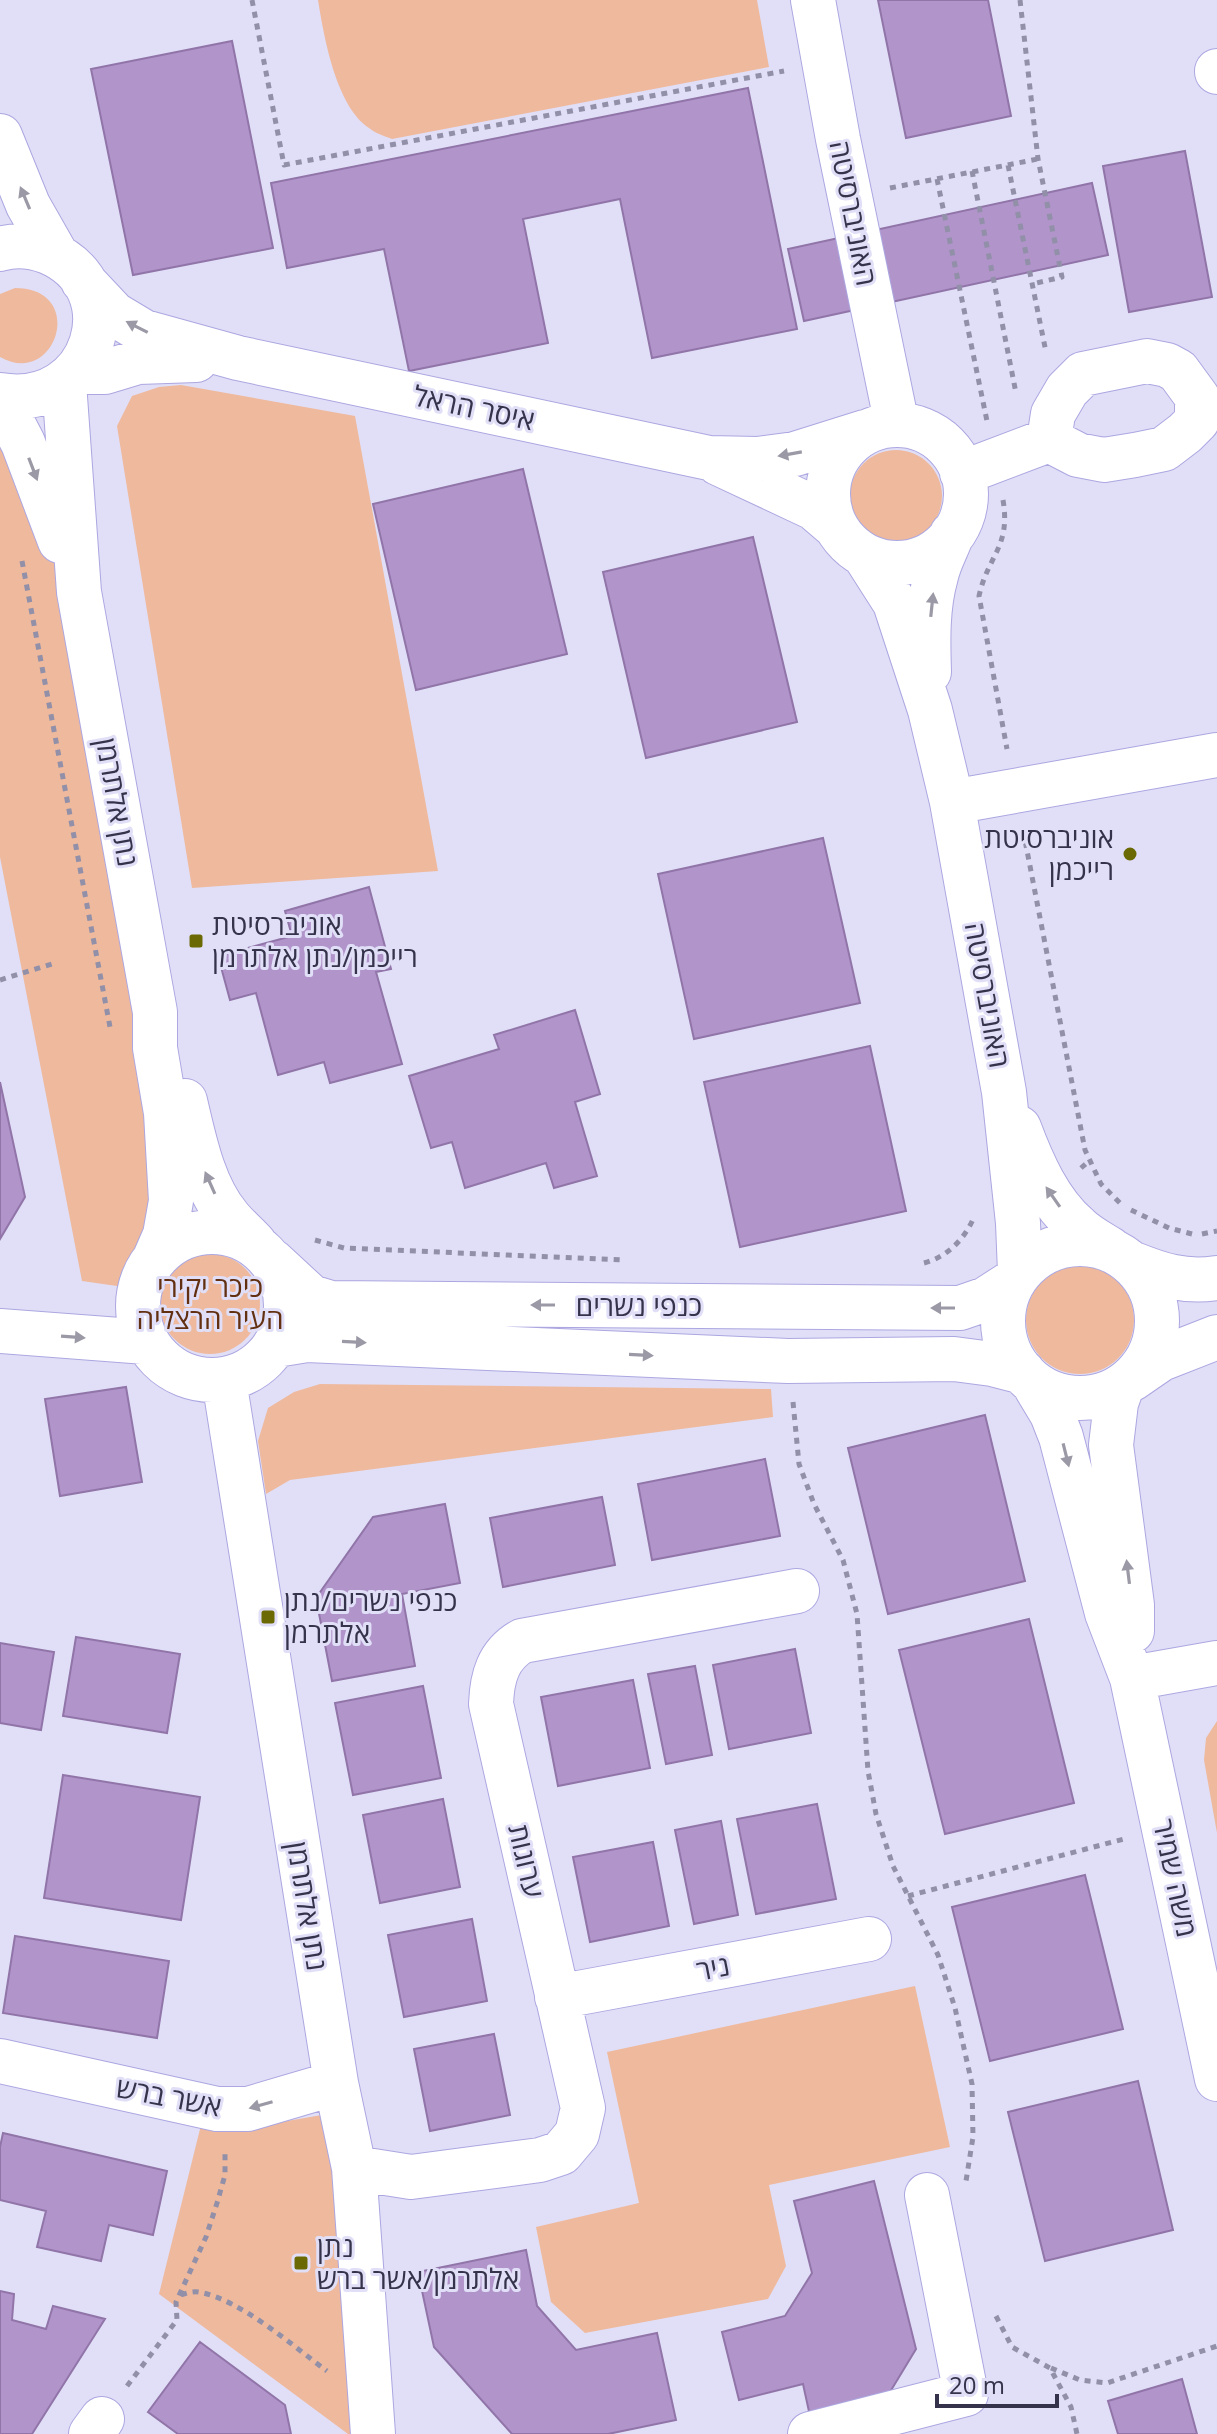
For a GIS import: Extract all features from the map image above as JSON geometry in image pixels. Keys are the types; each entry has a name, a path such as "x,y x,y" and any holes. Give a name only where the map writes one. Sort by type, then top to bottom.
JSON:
{"street":[{"name":"האוניברסיטה","path":"813,0 849,196 881,429"},
{"path":"0,136 28,205 91,298 95,317 93,337 87,356 70,377"},
{"path":"0,249 35,247 70,268"},
{"name":"איסר הראל","path":"70,268 114,314 144,332 238,358 709,458 757,459 795,454 881,429"},
{"name":"איסר הראל","path":"0,397 32,397 49,392 70,377 105,372 138,362 238,358"},
{"name":"נתן אלתרמן","path":"70,377 79,592 155,1012 155,1048 166,1113 171,1201 165,1235 155,1258"},
{"name":"נתן אלתרמן","path":"0,397 23,443 79,592"},
{"path":"918,428 937,438 952,453 962,473 964,505 952,534 937,549 918,560 890,564 850,541 828,504 831,472 841,453 881,429 918,428"},
{"path":"962,473 1049,440"},
{"name":"איסר הראל","path":"709,458 814,508 850,541"},
{"name":"האוניברסיטה","path":"930,710 928,638 931,600 936,575 952,534"},
{"name":"האוניברסיטה","path":"850,541 895,603 930,710 952,802 1004,1092 1018,1223 1017,1277"},
{"path":"952,802 1217,755"},
{"name":"נתן אלתרמן","path":"155,1012 173,1048 199,1158 213,1190 227,1215 264,1253"},
{"name":"האוניברסיטה","path":"1004,1092 1030,1157 1051,1195 1077,1227 1120,1256"},
{"path":"206,1231 236,1235 264,1253 283,1281 287,1303 284,1325 276,1345 263,1361 244,1374 224,1380 201,1380 180,1373 161,1360 146,1342 137,1303 141,1281 155,1258 171,1243 192,1233 206,1231"},
{"path":"1217,1278 1167,1277 1085,1244 1061,1246 1038,1255 1017,1277 1008,1293 1002,1318 1005,1342 1016,1365 1028,1378 1058,1396 1084,1399 1110,1393 1161,1359 1217,1337"},
{"name":"כנפי נשרים","path":"264,1253 311,1297 331,1303 960,1308 986,1299 1017,1277"},
{"path":"1120,1256 1147,1282 1156,1306 1156,1333 1148,1358 1127,1382"},
{"path":"0,1331 146,1342"},
{"name":"כנפי נשרים","path":"276,1345 307,1340 788,1361 954,1359 992,1364 1028,1378"},
{"name":"משה שמיר","path":"1028,1378 1052,1414 1061,1437 1107,1613 1132,1678 1217,2079"},
{"name":"נתן אלתרמן","path":"224,1380 336,2083 354,2168 372,2418"},
{"name":"משה שמיר","path":"1127,1382 1116,1403 1111,1445 1132,1605 1132,1678"},
{"name":"ערוגות","path":"354,2168 411,2177 540,2160 561,2153 577,2134 583,2108 491,1704 492,1683 499,1663 510,1648 522,1641 797,1591"},
{"path":"1132,1678 1217,1663"},
{"name":"ניר","path":"557,1997 869,1939"},
{"name":"אשר ברש","path":"0,2061 217,2109 248,2109 336,2083"},
{"path":"810,2434 966,2394 946,2194"}],"path":[{"path":"252,0 284,165 825,64"},
{"path":"1020,0 1038,159 1062,277 1032,284"},
{"path":"849,196 1038,159"},
{"path":"1008,165 1047,357"},
{"path":"972,171 1018,402"},
{"path":"937,179 987,421"},
{"path":"1001,489 1006,517 1004,537 983,578 979,596 1085,1150 1101,1184 1122,1205 1169,1228 1195,1235 1217,1231"},
{"path":"19,547 111,1034"},
{"path":"0,980 55,963"},
{"path":"919,1264 932,1261 956,1245 969,1230 977,1210"},
{"path":"304,1232 314,1240 344,1248 627,1260"},
{"path":"788,1361 799,1464 814,1504 843,1560 857,1614 868,1771 876,1814 893,1866 938,1955 955,2008 972,2084 973,2137 946,2194"},
{"path":"908,1896 1165,1828"},
{"path":"97,2426 177,2320 176,2302 206,2237 225,2175 225,2142 217,2109"},
{"path":"180,2295 196,2291 215,2297 251,2316 372,2418"},
{"path":"991,2307 1012,2347 1080,2380 1107,2383 1217,2346"},
{"path":"1050,2368 1071,2407 1077,2434"}],"green space":[{"path":"318,0 757,0 769,67 392,139 369,128 348,104 333,70"},
{"path":"15,288 38,292 51,303 57,318 56,334 49,349 36,360 20,363 0,357 0,294"},
{"path":"181,385 355,416 438,871 192,888 117,426 132,396 159,387"},
{"path":"0,437 49,536 69,613 152,1101 159,1198 137,1263 124,1287 82,1281 0,857"},
{"path":"896,450 914,454 928,464 938,478 942,496 938,514 928,528 914,538 896,542 878,538 864,528 854,514 850,496 854,478 864,464 878,454"},
{"name":"כיכר יקירי העיר הרצליה","path":"210,1254 229,1258 246,1268 256,1285 260,1304 256,1323 246,1340 229,1350 210,1354 191,1350 174,1340 164,1323 160,1304 164,1285 174,1268 191,1258"},
{"path":"1080,1266 1101,1270 1118,1282 1130,1299 1134,1320 1130,1341 1118,1358 1101,1370 1080,1374 1059,1370 1042,1358 1030,1341 1026,1320 1030,1299 1042,1282 1059,1270"},
{"path":"320,1384 771,1389 773,1417 290,1480 266,1494 258,1441 268,1408 294,1392"},
{"path":"1217,1721 1217,1833 1204,1760 1206,1738"},
{"path":"915,1986 950,2147 769,2185 786,2266 768,2299 585,2333 551,2302 536,2227 639,2203 607,2052"},
{"path":"339,2112 364,2434 348,2434 159,2294 203,2117 252,2127"}],"building":[{"path":"878,0 988,0 1011,116 906,138"},
{"path":"232,41 273,248 133,275 91,69"},
{"path":"748,88 797,329 652,358 620,199 523,219 548,343 409,371 384,249 287,268 271,183"},
{"path":"1185,151 1212,297 1129,312 1103,166"},
{"path":"1092,183 1108,255 804,321 788,249"},
{"path":"523,469 567,654 416,690 373,504"},
{"path":"753,537 797,722 646,758 603,572"},
{"path":"823,838 860,1003 694,1039 658,874"},
{"path":"369,887 391,969 376,972 402,1064 330,1083 324,1062 278,1075 256,993 230,1000 218,956 292,936 285,911"},
{"path":"575,1010 600,1094 575,1102 597,1176 554,1188 546,1163 465,1188 452,1142 431,1148 409,1076 499,1049 494,1035"},
{"path":"870,1046 906,1211 740,1247 704,1082"},
{"path":"0,1082 25,1197 0,1239"},
{"path":"126,1387 142,1482 60,1496 45,1399"},
{"path":"985,1415 1025,1581 888,1614 848,1448"},
{"path":"765,1459 780,1536 652,1560 638,1484"},
{"path":"602,1497 615,1565 503,1587 490,1518"},
{"path":"445,1504 460,1583 402,1594 415,1666 332,1681 316,1598 373,1517"},
{"path":"1029,1619 1074,1803 945,1834 899,1650"},
{"path":"76,1637 180,1654 167,1733 63,1716"},
{"path":"0,1643 54,1652 41,1730 0,1723"},
{"path":"795,1649 811,1733 729,1749 713,1665"},
{"path":"695,1666 712,1755 666,1764 648,1674"},
{"path":"633,1680 650,1768 558,1786 541,1697"},
{"path":"423,1686 441,1778 353,1795 335,1703"},
{"path":"63,1775 200,1797 181,1920 44,1898"},
{"path":"443,1799 460,1887 380,1903 363,1815"},
{"path":"817,1804 836,1899 756,1914 737,1819"},
{"path":"721,1821 738,1915 694,1924 675,1830"},
{"path":"653,1842 669,1926 590,1942 573,1857"},
{"path":"1085,1875 1123,2029 990,2061 952,1907"},
{"path":"472,1919 487,2001 404,2017 388,1935"},
{"path":"15,1936 169,1961 157,2038 3,2013"},
{"path":"494,2034 510,2115 430,2131 414,2049"},
{"path":"1138,2081 1173,2230 1045,2261 1008,2112"},
{"path":"3,2133 167,2171 153,2235 109,2225 101,2261 37,2247 46,2211 0,2200"},
{"path":"874,2181 916,2349 887,2397 810,2416 803,2384 739,2400 722,2332 785,2316 812,2273 794,2201"},
{"path":"526,2250 537,2306 576,2350 657,2333 676,2420 608,2434 512,2434 434,2347 418,2272"},
{"path":"0,2291 14,2294 12,2320 46,2329 53,2306 105,2319 32,2434 0,2434"},
{"path":"200,2342 285,2405 291,2434 178,2434 148,2412"},
{"path":"1182,2379 1197,2434 1118,2434 1108,2401"}],"place":[{"name":"אוניברסיטת רייכמן","path":"1130,854"},
{"name":"אוניברסיטת רייכמן/נתן אלתרמן","path":"196,941"},
{"name":"כנפי נשרים/נתן אלתרמן","path":"268,1617"},
{"name":"נתן אלתרמן/אשר ברש","path":"301,2263"}]}
